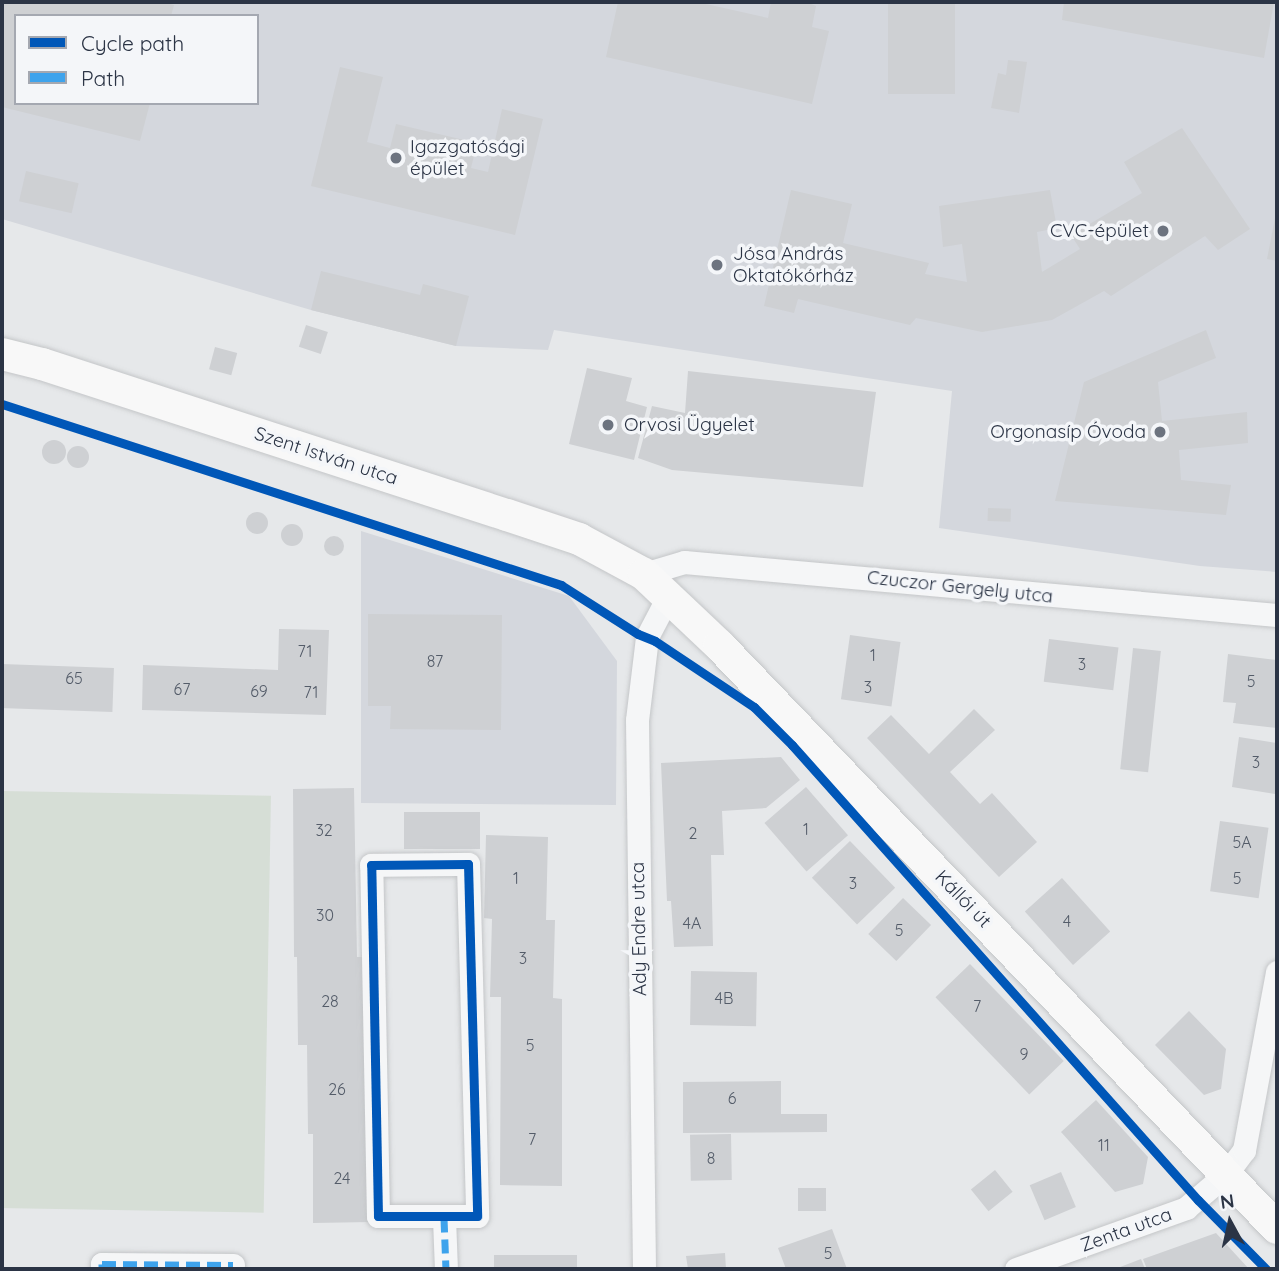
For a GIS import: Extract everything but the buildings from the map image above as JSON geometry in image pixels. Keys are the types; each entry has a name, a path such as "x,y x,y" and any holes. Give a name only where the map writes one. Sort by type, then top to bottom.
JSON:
{"main road":[{"name":"Szent István utca","path":"2,354 42,364 579,539 644,574"},
{"name":"Kállói út","path":"644,574 669,595 1277,1228"}],"street":[{"name":"Czuczor Gergely utca","path":"644,574 684,562 1277,615"},
{"name":"Ady Endre utca","path":"644,1269 637,720 647,637 669,595"},
{"path":"468,864 477,1216 444,1218 378,1216 371,865 468,864"},
{"name":"Zenta utca","path":"1016,1269 1186,1208 1226,1174 1244,1150 1277,972"},
{"path":"444,1218 446,1269"},
{"path":"102,1269 102,1264 233,1265"}],"shaded area":[{"name":"Jósa András Oktatókórház","path":"2,2 1277,2 1277,572 1200,566 939,528 952,391 554,330 548,350 456,346 311,310 2,219"},
{"path":"361,531 569,596 617,661 616,805 361,803"},
{"path":"2,791 271,796 264,1213 2,1208"}],"marked path":[{"path":"444,1218 446,1269"},
{"path":"102,1269 102,1264 233,1265"}],"cycle path":[{"path":"2,404 561,585 638,634 655,641 754,707 792,745 1198,1200 1266,1269"},
{"path":"468,864 477,1216 378,1216 371,865 468,864"}],"place":[{"name":"Igazgatósági épület","path":"396,158"},
{"name":"CVC-épület","path":"1163,231"},
{"name":"Jósa András Oktatókórház","path":"717,265"},
{"name":"Orvosi Ügyelet","path":"608,425"},
{"name":"Orgonasíp Óvoda","path":"1160,432"}]}
